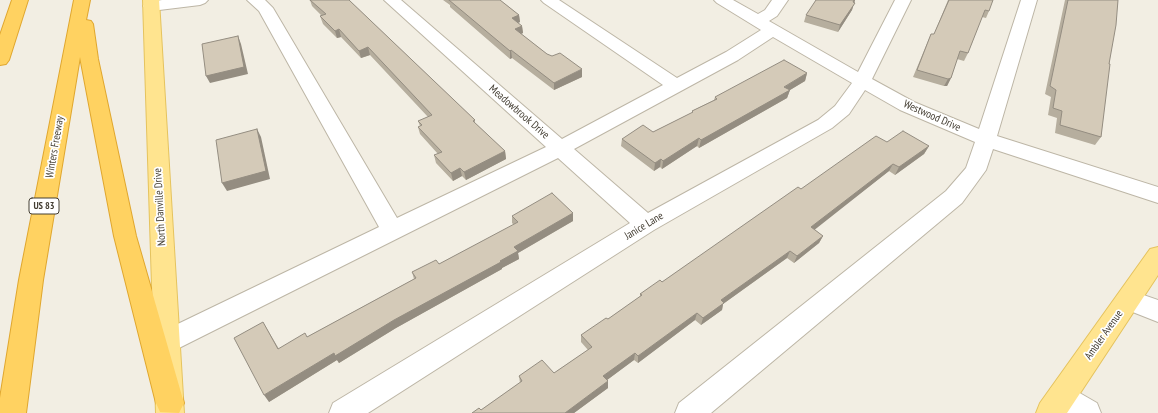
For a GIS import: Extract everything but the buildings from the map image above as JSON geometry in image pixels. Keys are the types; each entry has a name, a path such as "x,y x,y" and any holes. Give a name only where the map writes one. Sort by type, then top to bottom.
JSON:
{"highway":[{"path":"0,60 20,0"},
{"path":"82,0 89,59 125,236 170,408"},
{"name":"Winters Freeway","path":"12,413 31,280 82,0"}],"main road":[{"name":"North Danville Drive","path":"151,3 170,408"},
{"name":"Ambler Avenue","path":"1055,405 1158,256"}],"street":[{"path":"151,3 200,0"},
{"path":"255,0 265,8 393,231"},
{"name":"Meadowbrook Drive","path":"392,0 646,224"},
{"path":"549,0 676,86"},
{"name":"Westwood Drive","path":"722,0 862,82 907,106 985,139 1158,196"},
{"path":"166,342 560,148 732,56 766,25 771,13 780,0"},
{"name":"Janice Lane","path":"342,413 646,224 825,124 842,110 862,82 903,0"},
{"path":"689,413 954,197 976,170 1029,0"},
{"path":"1129,300 1158,311"},
{"path":"1055,405 1087,413"}]}
